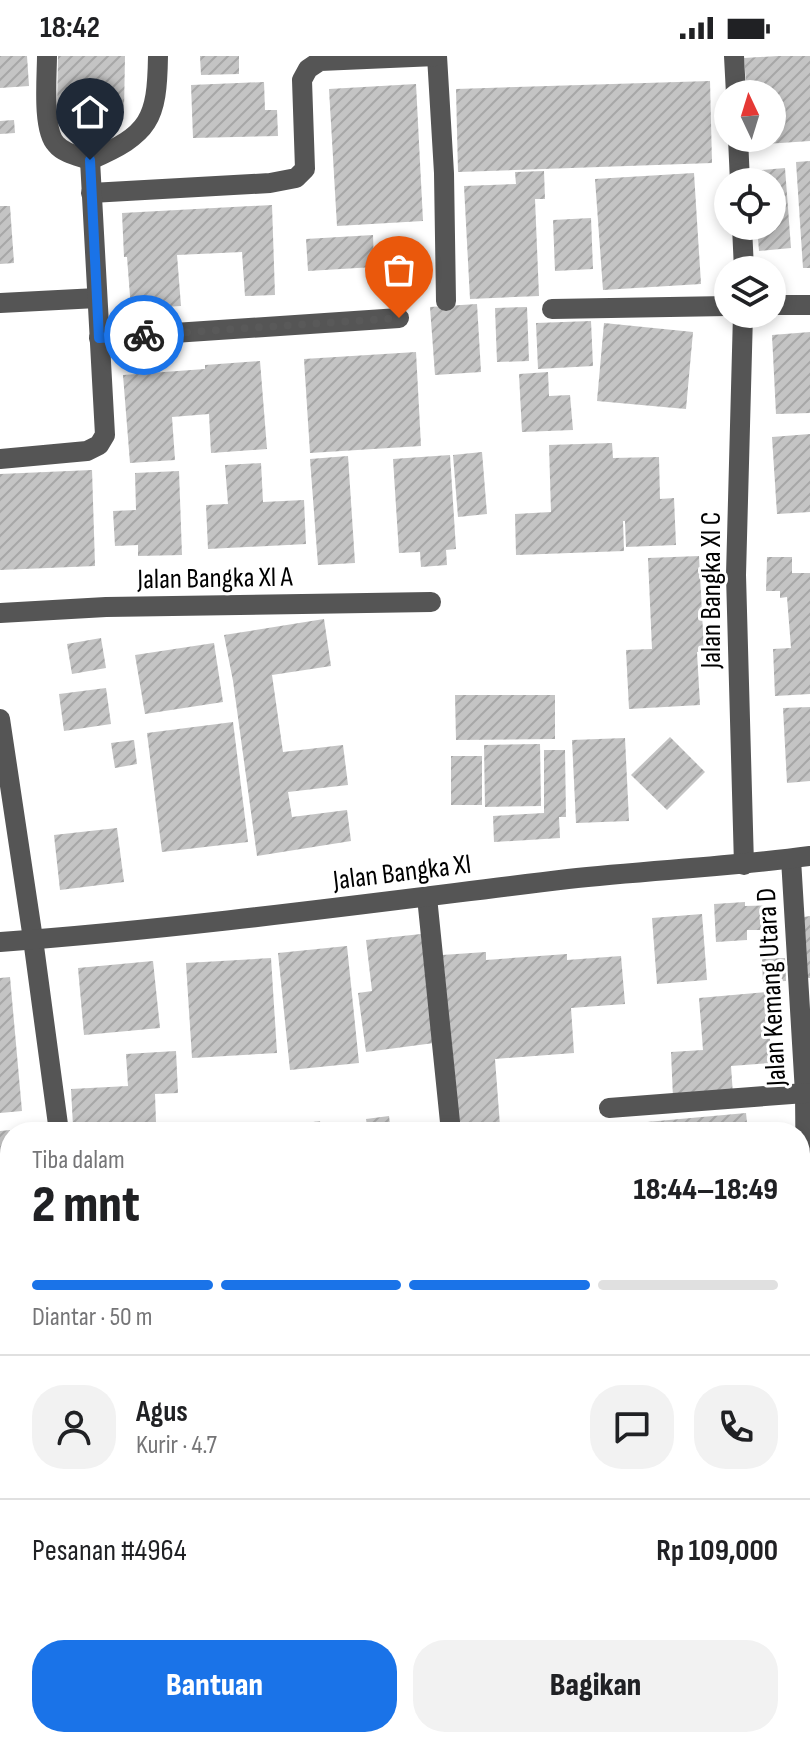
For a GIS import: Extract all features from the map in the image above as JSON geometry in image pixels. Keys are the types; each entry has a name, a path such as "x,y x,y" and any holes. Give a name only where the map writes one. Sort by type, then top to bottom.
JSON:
{"street":[{"path":"47,56 49,131 55,143 67,152 90,160 123,146 150,119 155,107 158,56"},
{"path":"91,193 257,185 296,178 305,169 302,80 308,69 320,61 437,56 444,173 446,301"},
{"path":"734,56 735,80"},
{"path":"0,459 87,451 99,445 105,435 90,160"},
{"path":"0,303 97,298"},
{"path":"786,305 810,305"},
{"path":"552,309 714,306"},
{"path":"99,338 399,318"},
{"name":"Jalan Bangka XI C","path":"743,328 736,575 744,865"},
{"name":"Jalan Bangka XI A","path":"0,613 122,607 431,602"},
{"path":"0,719 58,1122"},
{"name":"Jalan Bangka XI","path":"0,942 573,879 800,858"},
{"name":"Jalan Kemang Utara D","path":"800,858 806,1122"},
{"path":"427,897 450,1122"},
{"path":"609,1108 805,1093"}],"building":[{"path":"0,56 27,56 29,86 0,88"},
{"path":"58,56 125,56 124,110 57,110"},
{"path":"200,56 239,56 239,74 201,75"},
{"path":"810,56 810,141 786,143 786,80 746,80 744,58"},
{"path":"710,81 712,163 458,172 456,89"},
{"path":"264,82 265,110 277,110 278,136 193,138 191,85"},
{"path":"416,84 423,221 337,226 329,89"},
{"path":"14,120 15,133 0,134 0,121"},
{"path":"810,161 810,268 803,268 796,162"},
{"path":"544,171 545,199 535,199 539,296 470,299 464,186 516,184 515,172"},
{"path":"694,173 701,284 603,290 595,179"},
{"path":"786,181 791,248 759,251 758,240 786,240"},
{"path":"272,205 275,295 245,296 242,252 177,255 181,306 131,309 122,213"},
{"path":"0,206 10,206 14,263 0,264"},
{"path":"591,218 593,269 555,271 553,220"},
{"path":"373,235 374,267 308,271 306,239"},
{"path":"477,304 481,372 435,375 430,307"},
{"path":"527,307 529,361 497,362 495,308"},
{"path":"591,321 593,366 538,369 536,323"},
{"path":"604,323 693,332 686,409 597,401"},
{"path":"810,332 810,413 776,414 772,335"},
{"path":"416,352 421,446 310,453 304,359"},
{"path":"260,361 267,449 211,453 209,414 172,417 175,460 130,463 123,375"},
{"path":"548,372 549,396 570,395 573,430 522,432 519,374"},
{"path":"810,434 810,512 777,514 772,437"},
{"path":"612,443 613,458 659,457 660,499 674,498 676,545 626,547 623,521 624,551 516,555 515,514 551,512 549,445"},
{"path":"482,452 487,514 458,517 453,455"},
{"path":"450,455 456,549 446,550 447,565 421,567 420,552 399,553 393,459"},
{"path":"348,456 355,563 318,565 310,459"},
{"path":"261,463 263,502 304,500 306,544 208,549 206,505 228,504 225,465"},
{"path":"92,470 95,566 0,570 0,474"},
{"path":"179,471 182,555 138,556 138,545 115,546 113,511 136,510 135,473"},
{"path":"699,556 704,651 697,652 700,705 629,709 626,650 652,649 648,558"},
{"path":"767,557 792,557 792,573 810,573 810,694 775,696 773,649 791,648 787,597 780,598 780,591 766,591"},
{"path":"324,619 331,666 272,675 283,752 343,745 348,785 288,792 292,817 347,810 351,841 257,856 224,635"},
{"path":"101,638 106,668 72,674 67,644"},
{"path":"214,643 223,702 145,714 135,655"},
{"path":"106,688 111,724 64,731 59,694"},
{"path":"455,695 555,695 555,739 456,740"},
{"path":"810,707 810,781 787,783 783,708"},
{"path":"233,722 248,842 162,852 147,733"},
{"path":"670,737 705,772 667,810 631,775"},
{"path":"625,738 629,821 576,823 572,740"},
{"path":"134,740 137,764 115,768 111,743"},
{"path":"540,744 541,806 485,807 484,745"},
{"path":"544,750 565,750 566,817 559,817 560,838 494,842 493,816 544,813"},
{"path":"451,756 482,756 482,805 451,805"},
{"path":"117,828 124,882 60,890 54,835"},
{"path":"745,902 745,906 776,905 776,930 747,930 747,940 716,942 714,904"},
{"path":"702,914 707,980 657,984 652,918"},
{"path":"810,916 810,978 806,978 804,917"},
{"path":"421,934 434,1043 366,1052 358,993 372,991 366,940"},
{"path":"347,946 359,1063 290,1070 278,953"},
{"path":"486,952 486,960 567,954 567,960 621,956 625,1004 571,1008 574,1053 495,1059 500,1122 456,1122 442,955"},
{"path":"271,958 277,1053 192,1058 186,963"},
{"path":"785,958 786,981 763,982 762,959"},
{"path":"153,961 160,1028 84,1035 78,968"},
{"path":"10,977 22,1111 0,1113 0,978"},
{"path":"766,992 772,1063 731,1066 733,1095 673,1098 671,1052 703,1050 699,998"},
{"path":"176,1051 178,1093 155,1094 156,1122 73,1122 71,1089 128,1086 126,1054"},
{"path":"746,1113 747,1122 647,1122"},
{"path":"389,1116 390,1122 366,1122 366,1119"}],"way so far":[{"path":"144,335 399,318"}],"route":[{"path":"90,160 99,338 144,335"}]}
